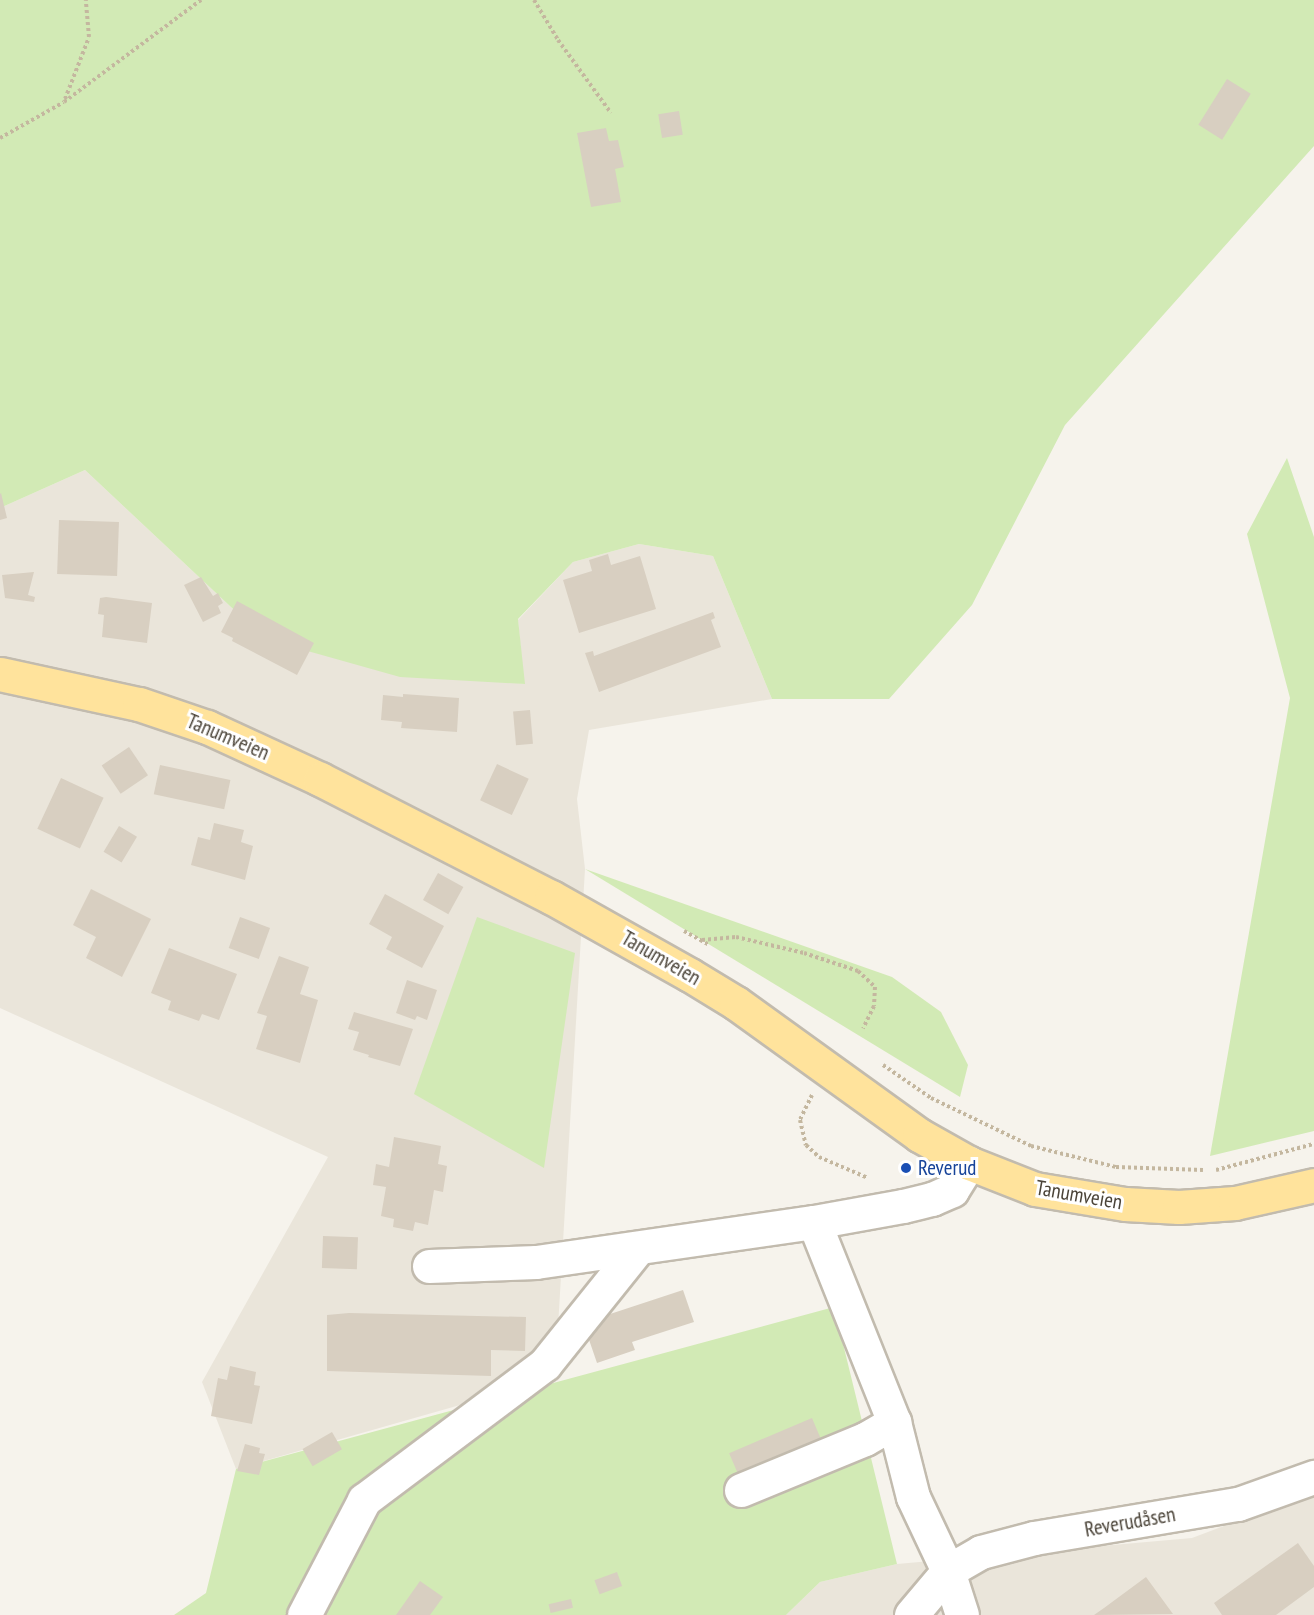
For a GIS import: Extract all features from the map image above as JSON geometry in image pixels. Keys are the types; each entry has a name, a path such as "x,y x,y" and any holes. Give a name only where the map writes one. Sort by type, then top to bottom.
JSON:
{"main road":[{"name":"Tanumveien","path":"0,674 139,704 181,717 259,749 320,779 551,897 690,975 736,1003 919,1135 969,1163 1035,1188 1125,1204 1179,1207 1235,1203 1314,1185"}],"street":[{"path":"429,1266 536,1262 814,1222 903,1206 932,1199 952,1190 969,1163"},
{"path":"814,1222 894,1422 913,1497 948,1571 962,1615"},
{"path":"304,1615 364,1500 545,1364 637,1249"},
{"path":"741,1490 865,1439 894,1422"},
{"name":"Reverudåsen","path":"911,1615 948,1571 981,1552 1034,1538 1238,1504 1314,1477"}],"path":[{"path":"64,102 89,37 86,0"},
{"path":"0,138 64,102 201,0"},
{"path":"534,0 558,40 611,113"},
{"path":"701,940 736,938 804,953 858,971 875,987 874,1006 863,1029"},
{"path":"813,1095 800,1120 806,1145 819,1157 899,1192 903,1206"}],"shaded area":[{"path":"85,470 265,639 524,684 518,620 573,562 639,544 713,556 772,699 589,730 577,799 585,869 555,1378 236,1469 202,1382 328,1157 0,1008 0,508"},
{"path":"1314,1492 1314,1615 786,1615 820,1582 897,1564 1192,1538"}],"green space":[{"path":"0,0 1314,0 1314,146 1065,425 972,605 889,699 772,699 713,556 639,544 573,562 518,619 525,684 400,677 265,639 85,470 0,508"},
{"path":"1287,458 1314,537 1314,1131 1210,1156 1290,698 1247,534"},
{"path":"585,869 892,977 941,1012 968,1065 960,1097"},
{"path":"477,917 575,953 544,1168 414,1094"},
{"path":"834,1307 897,1564 820,1582 786,1615 174,1615 206,1593 236,1469"}],"building":[{"path":"1227,79 1251,94 1222,140 1198,125"},
{"path":"679,111 683,135 662,138 658,114"},
{"path":"606,128 609,141 618,140 624,167 615,169 621,202 591,207 577,133"},
{"path":"0,494 7,518 0,520"},
{"path":"59,520 119,522 117,576 57,574"},
{"path":"608,554 611,565 640,556 656,609 579,633 563,580 592,571 589,560"},
{"path":"34,572 28,595 35,597 34,602 5,598 2,575"},
{"path":"201,577 213,596 218,593 223,603 218,606 221,613 203,622 184,585"},
{"path":"100,598 152,603 147,643 102,637 104,615 98,614"},
{"path":"237,601 314,643 297,675 232,641 233,638 221,632"},
{"path":"713,612 715,618 711,620 721,647 599,692 585,653 593,651 594,656"},
{"path":"403,694 459,698 457,732 401,728 402,722 381,720 383,695 403,697"},
{"path":"530,710 533,744 516,745 513,711"},
{"path":"129,747 148,775 121,794 102,765"},
{"path":"497,764 529,779 512,815 480,800"},
{"path":"160,765 230,780 224,809 154,794"},
{"path":"61,778 104,798 80,849 37,829"},
{"path":"214,823 244,830 241,842 253,846 245,880 191,865 198,837 210,840"},
{"path":"119,826 137,837 122,863 104,852"},
{"path":"438,873 463,887 448,914 423,900"},
{"path":"91,889 151,919 122,977 86,958 96,937 73,925"},
{"path":"385,894 444,926 422,968 386,949 392,937 369,924"},
{"path":"240,917 270,928 259,959 229,948"},
{"path":"169,948 237,974 219,1020 202,1014 199,1021 168,1010 171,1001 151,993"},
{"path":"279,956 309,967 300,994 318,1000 300,1063 256,1049 267,1016 257,1013"},
{"path":"407,980 437,990 427,1020 417,1016 415,1020 396,1013"},
{"path":"354,1012 413,1029 400,1066 353,1050 359,1032 348,1029"},
{"path":"394,1137 441,1146 438,1164 447,1166 443,1192 434,1190 428,1225 415,1222 413,1231 393,1227 394,1219 381,1216 386,1187 373,1185 376,1164 389,1167"},
{"path":"323,1236 358,1237 357,1269 322,1268"},
{"path":"683,1290 694,1322 632,1342 635,1350 597,1363 585,1328 603,1322 601,1317"},
{"path":"349,1313 526,1317 525,1351 491,1350 491,1376 327,1371 327,1315"},
{"path":"230,1366 256,1372 254,1385 260,1386 252,1424 211,1416 218,1378 227,1380"},
{"path":"812,1418 821,1439 738,1474 729,1453"},
{"path":"332,1432 342,1449 313,1466 303,1449"},
{"path":"245,1444 260,1448 259,1453 265,1454 259,1475 237,1471"},
{"path":"1298,1543 1314,1566 1314,1587 1276,1615 1222,1615 1214,1603"},
{"path":"617,1572 622,1586 600,1594 594,1580"},
{"path":"1146,1577 1173,1614 1094,1615 1104,1608"},
{"path":"420,1581 443,1597 430,1615 396,1615"},
{"path":"571,1599 573,1608 551,1613 549,1604"}],"place":[{"name":"Reverud","path":"906,1168"}]}
